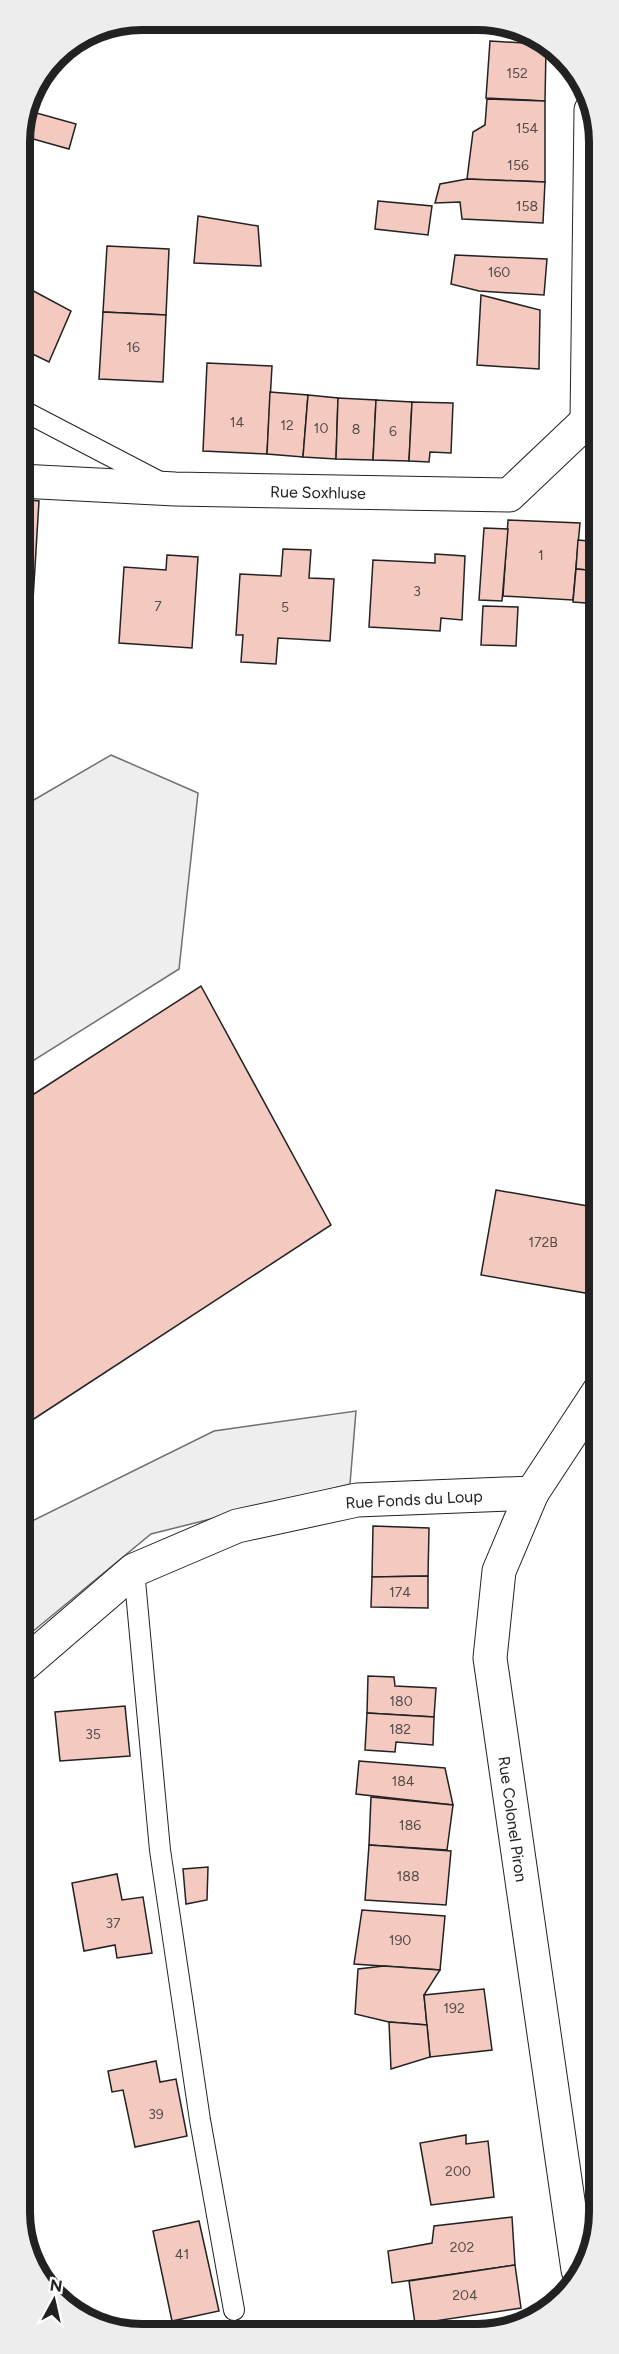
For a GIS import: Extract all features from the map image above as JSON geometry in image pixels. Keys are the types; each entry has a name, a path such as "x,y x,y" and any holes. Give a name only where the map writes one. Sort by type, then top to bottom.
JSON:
{"street":[{"name":"Rue Soxhluse","path":"30,482 175,489 509,495 589,429"},
{"name":"Rue Colonel Piron","path":"577,2262 490,1658 500,1571 532,1493 589,1406"},
{"name":"Rue Fonds du Loup","path":"30,1659 134,1570 237,1526 357,1500 532,1493"}],"lane":[{"path":"30,414 175,489"},
{"path":"134,1570 160,1850 200,2120 234,2310"}],"shaded area":[{"path":"111,755 198,793 179,969 30,1063 30,802"},
{"path":"356,1411 350,1484 151,1534 30,1634 30,1522 214,1431"}],"building":[{"path":"490,41 530,43 546,54 545,101 486,98"},
{"path":"487,99 545,101 545,182 467,179 473,132 485,125"},
{"path":"34,112 76,124 69,149 30,138"},
{"path":"467,179 545,182 543,223 462,219 460,202 435,203 440,184"},
{"path":"378,201 432,206 428,235 375,229"},
{"path":"198,216 258,226 261,266 194,263"},
{"path":"107,246 169,249 166,315 103,312"},
{"path":"455,255 547,259 544,295 479,291 451,284"},
{"path":"30,289 71,311 49,362 30,353"},
{"path":"481,295 540,310 539,369 477,365"},
{"path":"103,312 166,315 163,382 99,379"},
{"path":"207,363 272,366 267,454 203,451"},
{"path":"270,392 308,395 303,457 267,454"},
{"path":"308,395 338,398 336,459 303,457"},
{"path":"338,398 376,400 373,460 336,459"},
{"path":"376,400 412,402 409,461 373,460"},
{"path":"412,402 453,403 451,453 430,452 429,462 409,461"},
{"path":"30,500 39,501 30,649"},
{"path":"508,520 580,523 573,600 503,596"},
{"path":"484,528 508,529 502,601 479,600"},
{"path":"578,540 589,541 589,570 576,569"},
{"path":"283,549 311,550 309,578 334,579 330,641 278,638 276,664 241,662 243,635 236,635 240,574 281,576"},
{"path":"435,554 465,556 462,620 441,618 440,631 369,627 373,560 435,563"},
{"path":"167,555 198,557 192,648 119,643 124,567 166,570"},
{"path":"576,569 589,570 589,603 573,602"},
{"path":"483,606 518,607 516,646 481,645"},
{"path":"201,986 331,1225 30,1421 30,1097"},
{"path":"496,1190 589,1206 589,1294 481,1275"},
{"path":"373,1526 429,1528 428,1576 372,1577"},
{"path":"428,1576 428,1608 371,1607 372,1577"},
{"path":"368,1676 394,1677 395,1686 436,1688 434,1717 367,1713"},
{"path":"125,1706 130,1756 60,1761 55,1712"},
{"path":"367,1713 434,1717 433,1745 396,1742 395,1752 365,1750"},
{"path":"359,1761 445,1768 453,1805 356,1794"},
{"path":"371,1797 453,1805 447,1850 369,1845"},
{"path":"369,1845 451,1851 446,1905 365,1900"},
{"path":"208,1867 207,1900 186,1904 183,1869"},
{"path":"117,1874 122,1900 143,1897 152,1953 117,1958 115,1945 84,1951 72,1883"},
{"path":"362,1910 445,1916 440,1970 354,1964"},
{"path":"384,1966 440,1970 424,1995 427,2025 389,2022 355,2014 358,1969"},
{"path":"484,1989 492,2050 430,2057 424,1995"},
{"path":"389,2022 427,2025 430,2057 391,2069"},
{"path":"156,2061 160,2082 176,2079 187,2136 135,2147 123,2090 112,2092 108,2071"},
{"path":"466,2135 466,2144 488,2141 494,2197 431,2205 420,2143"},
{"path":"512,2217 515,2265 392,2283 388,2251 432,2243 434,2226"},
{"path":"199,2221 219,2311 172,2321 153,2231"},
{"path":"515,2265 521,2308 415,2324 409,2281"}]}
